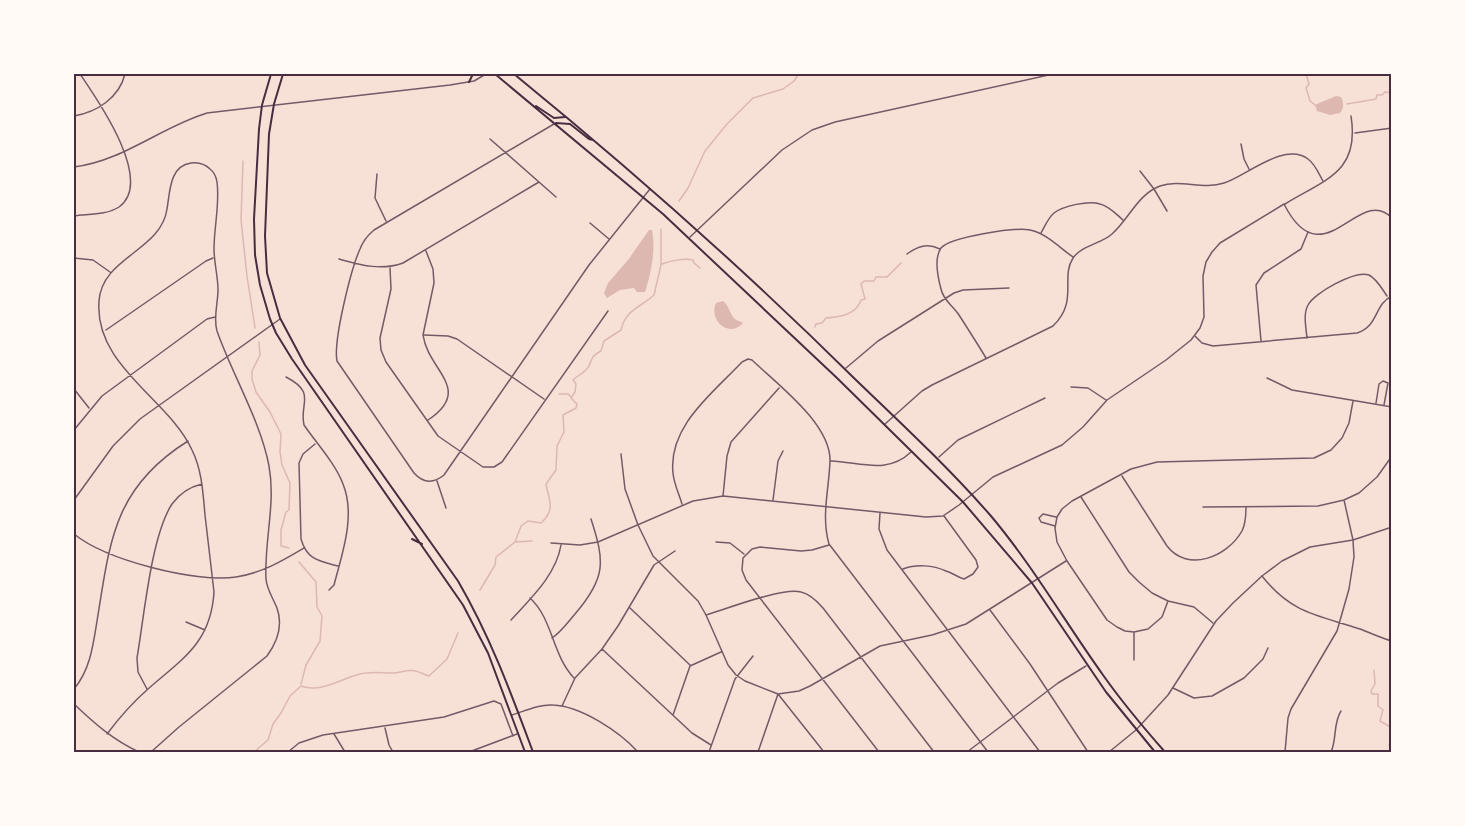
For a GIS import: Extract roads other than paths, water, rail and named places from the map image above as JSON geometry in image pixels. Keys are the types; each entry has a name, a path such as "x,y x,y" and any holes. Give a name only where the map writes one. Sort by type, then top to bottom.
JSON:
{"main road":[{"path":"272,74 262,105 257,152 254,235 258,277 272,324 295,363 452,587 484,645 525,753"},
{"path":"282,74 274,104 267,156 266,258 268,277 280,318 306,365 458,581 488,637 533,753"},
{"path":"469,82 473,74"},
{"path":"495,74 644,197 689,238 885,424 963,502 1032,583 1087,665 1155,753"},
{"path":"514,74 697,229 845,368 972,494 1039,579 1102,674 1140,724 1166,753"},
{"path":"533,105 554,118 565,117"},
{"path":"555,123 566,123 592,140"},
{"path":"405,519 411,515"},
{"path":"412,539 422,544"}],"street":[{"path":"74,216 111,211 125,201 131,184 124,152 114,128 80,74"},
{"path":"74,116 94,111 101,106 116,92 125,74"},
{"path":"74,168 124,152 190,118 229,109 469,82 486,74"},
{"path":"689,238 783,150 812,130 835,122 1053,74"},
{"path":"552,543 580,545 598,542 682,505 704,498 723,496 926,517 943,516 993,477 1062,445 1083,427 1107,400 1166,360 1195,336 1204,317 1203,276 1206,262 1212,252 1220,243 1336,174 1346,163 1352,149 1354,133 1351,116"},
{"path":"555,123 374,230 364,241 355,263 336,345 337,361 414,473 424,481 436,481 442,477 585,271 650,189"},
{"path":"1354,133 1392,128"},
{"path":"490,138 556,197"},
{"path":"1241,144 1249,169"},
{"path":"885,424 922,391 1045,331 1058,321 1068,302 1068,275 1074,258 1083,249 1110,236 1143,197 1154,189 1169,184 1219,185 1263,162 1295,154 1308,159 1323,181"},
{"path":"107,734 123,713 189,655 205,630 213,605 199,467 188,441 173,420 129,374 114,352 104,331 99,312 102,286 111,273 161,229 166,218 174,175 182,166 189,163 204,164 214,173 217,184 214,258 218,291 216,328 262,441 270,467 272,493 266,569 268,589 277,608 280,626 273,649 151,753"},
{"path":"1140,171 1167,211"},
{"path":"376,174 375,198 386,222"},
{"path":"339,259 390,268 403,263 539,182"},
{"path":"1041,234 1049,219 1060,209 1089,203 1100,204 1124,220"},
{"path":"1284,204 1296,224 1308,232 1317,234 1329,233 1372,210 1384,212 1392,218"},
{"path":"590,223 610,239"},
{"path":"987,358 941,290 938,260 940,249 954,240 1014,229 1029,230 1041,234 1074,258"},
{"path":"1261,342 1256,285 1264,273 1301,249 1308,232"},
{"path":"907,254 920,246 940,249"},
{"path":"426,250 433,269 434,283 423,335 427,351 449,387 445,406 427,420"},
{"path":"74,258 93,260 111,273"},
{"path":"104,331 206,261 214,258"},
{"path":"390,268 391,289 380,338 381,350 386,362 438,436 483,467 494,467 502,462 608,311"},
{"path":"585,271 589,274"},
{"path":"1307,338 1305,312 1308,304 1314,297 1352,275 1371,276 1388,297"},
{"path":"845,368 878,341 963,290 1010,288"},
{"path":"1195,336 1202,343 1214,346 1357,333 1373,323 1383,303 1392,296"},
{"path":"74,430 90,408 129,374 207,319 216,317"},
{"path":"74,500 121,437 140,419 280,318"},
{"path":"423,335 448,336 457,339 545,400"},
{"path":"682,505 673,472 678,439 692,415 748,358 780,387 825,437 830,461 824,521 829,544 988,753"},
{"path":"286,377 294,381 303,391 306,398 302,417 304,425 340,476 348,500 348,521 339,566 334,585 329,590"},
{"path":"1267,378 1292,390 1392,407"},
{"path":"1376,404 1379,384 1383,381 1388,383 1384,405"},
{"path":"723,496 726,456 731,441 780,387"},
{"path":"1071,387 1088,388 1107,400"},
{"path":"74,389 90,408"},
{"path":"938,459 958,440 1044,399"},
{"path":"1168,601 1162,617 1148,628 1134,632 1117,627 1107,620 1067,561 1057,542 1057,517 1066,505 1141,465 1157,462 1314,458 1331,450 1342,438 1349,423 1353,401"},
{"path":"74,689 91,658 108,554 117,521 135,489 156,465 188,441"},
{"path":"317,443 303,454 299,463 301,538 304,548 315,560 339,566"},
{"path":"773,501 778,461 783,451"},
{"path":"830,461 885,466 894,465 912,452"},
{"path":"621,454 625,489 650,550 693,594 706,615 728,665 736,675 778,694 799,691 880,646 949,631 966,624 1067,561"},
{"path":"1203,507 1318,506 1344,500 1359,493 1371,482 1392,456"},
{"path":"1121,475 1167,546 1185,560 1196,561 1211,558 1234,540 1245,525 1246,506"},
{"path":"436,481 446,508"},
{"path":"147,690 138,672 137,658 159,535 171,507 185,491 202,484"},
{"path":"1081,497 1129,572 1139,582 1168,601 1194,607 1214,623"},
{"path":"1285,753 1288,718 1291,710 1332,640 1352,576 1353,540 1344,500"},
{"path":"880,512 879,529 882,541 1040,753"},
{"path":"1056,526 1041,522 1038,518 1043,514 1057,517"},
{"path":"903,569 925,566 946,570 964,579 974,574 978,567 976,560 943,516"},
{"path":"552,638 593,591 598,580 600,567 598,542 591,519"},
{"path":"1109,753 1136,730 1173,688 1214,623 1262,576 1282,561 1310,547 1353,540 1392,527"},
{"path":"74,534 108,554 188,575 212,578 237,577 266,569 304,548"},
{"path":"716,542 730,543 745,554"},
{"path":"829,544 812,550 760,547 745,554 742,564 743,575 879,753"},
{"path":"511,620 556,566 561,545"},
{"path":"562,706 575,678 602,649 630,608 654,565 675,551"},
{"path":"1262,576 1278,595 1294,607 1392,641"},
{"path":"706,615 792,591 811,596 823,608 934,753"},
{"path":"530,598 539,609 563,665 575,678"},
{"path":"630,608 690,666"},
{"path":"990,610 1030,664 1088,753"},
{"path":"186,622 205,630"},
{"path":"1134,632 1134,660"},
{"path":"1173,688 1194,698 1212,696 1244,678 1263,659 1268,648"},
{"path":"602,649 692,733 711,745"},
{"path":"673,715 690,666 722,652"},
{"path":"709,753 736,675 753,656"},
{"path":"967,753 1048,691 1087,665"},
{"path":"758,753 778,694"},
{"path":"778,694 824,753"},
{"path":"289,752 299,743 312,738 444,717 496,701 501,704 513,736"},
{"path":"74,704 118,743 139,753"},
{"path":"512,715 545,705 562,706 604,724 629,742 638,753"},
{"path":"1331,753 1335,740 1336,720 1341,711"},
{"path":"385,726 393,753"},
{"path":"333,734 345,753"},
{"path":"469,753 518,734"}],"waterway":[{"path":"679,201 688,188 705,151 727,124 753,98 783,89 799,74"},
{"path":"1306,74 1309,84 1306,88 1310,101 1315,105"},
{"path":"1347,104 1376,99 1377,95 1385,92 1392,93"},
{"path":"243,161 241,220 255,328"},
{"path":"480,590 495,565 496,557 515,542 521,526 528,521 541,523 549,513 550,505 546,484 556,470 557,446 564,432 563,415 576,408 577,404 571,398 576,384 573,380 601,351 604,341 621,330 630,313 654,295 661,265 661,229"},
{"path":"662,264 689,259 700,268"},
{"path":"815,327 826,318 851,312 861,300 865,299 861,284 864,281 874,281 876,277 887,277 901,263"},
{"path":"259,342 260,355 252,371 252,379 256,392 270,412 281,434 282,465 290,483 289,510 286,512 281,530 281,546 289,548"},
{"path":"559,394 568,394 571,397"},
{"path":"515,542 532,541"},
{"path":"299,562 316,582 317,607 322,616 320,641 306,665 301,684"},
{"path":"254,752 268,740 273,724 290,696 301,686 324,687 368,673 418,671 429,676 447,659 458,633"},
{"path":"1374,670 1375,684 1371,691 1372,694 1378,694 1378,706 1383,710 1380,721 1392,728"},
{"path":"1392,734 1389,746 1392,746"}]}
